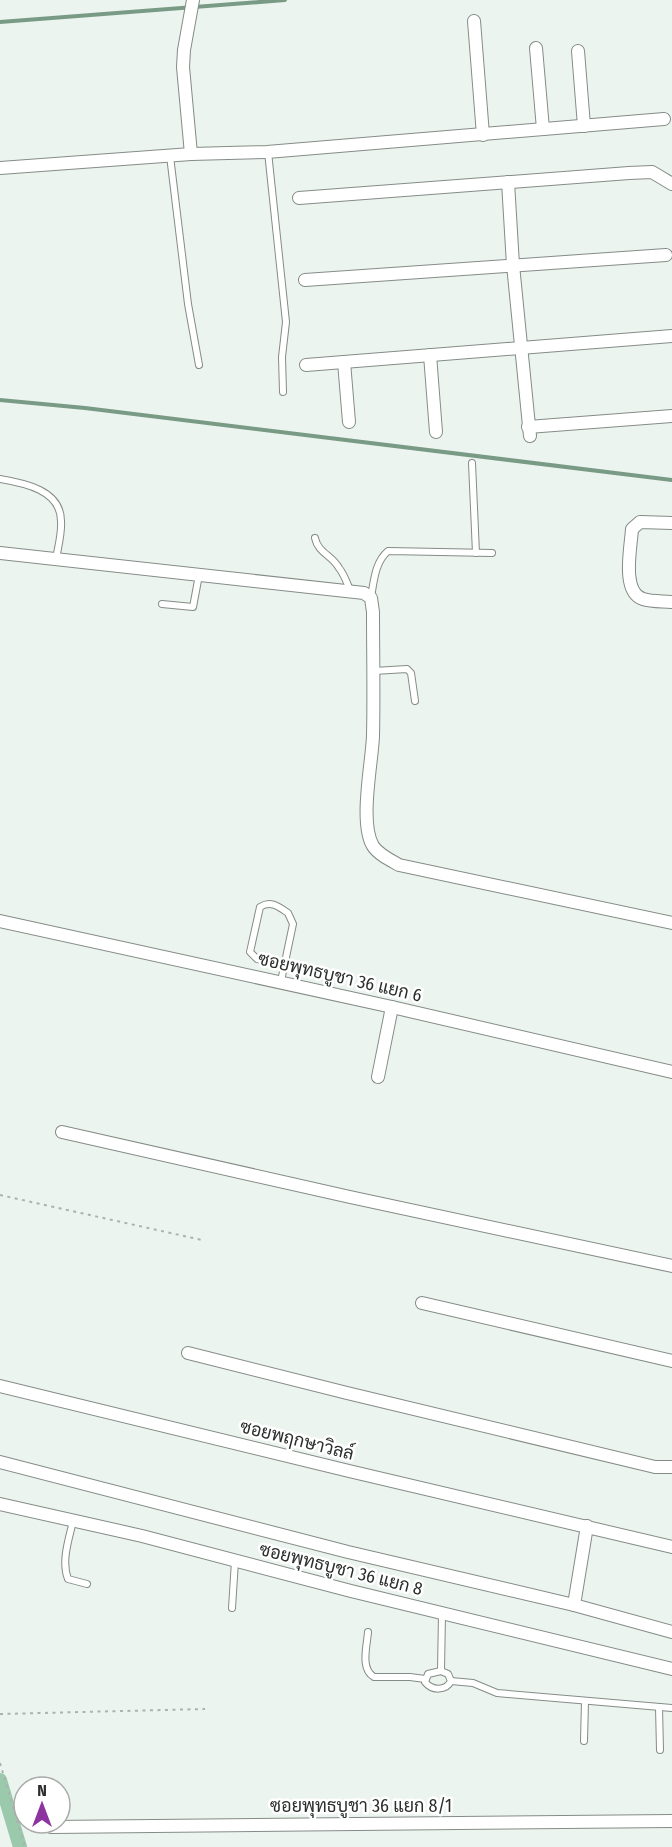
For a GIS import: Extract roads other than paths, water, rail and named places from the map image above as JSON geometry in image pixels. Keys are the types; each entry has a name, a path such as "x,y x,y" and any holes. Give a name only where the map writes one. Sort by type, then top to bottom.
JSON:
{"street":[{"path":"191,154 183,67 192,6"},
{"path":"474,21 483,135"},
{"path":"536,48 543,129"},
{"path":"578,51 584,126"},
{"path":"0,168 191,154 267,152 664,119"},
{"path":"299,198 652,172 672,184"},
{"path":"508,182 513,265 529,431 672,416"},
{"path":"305,280 666,255"},
{"path":"306,365 672,336"},
{"path":"430,355 436,432"},
{"path":"344,362 349,422"},
{"path":"672,523 640,522 632,529 629,582 635,594 642,599 672,602"},
{"path":"0,553 364,593 370,598 373,612 373,738 367,812 373,846 385,857 399,865 672,922"},
{"name":"ซอยพุทธบูชา 36 แยก 6","path":"0,921 281,981 350,999 672,1072"},
{"path":"378,1077 392,1007"},
{"path":"62,1132 672,1266"},
{"path":"422,1303 672,1361"},
{"path":"188,1353 655,1467 672,1467"},
{"name":"ซอยพฤกษาวิลล์","path":"0,1386 326,1466 672,1547"},
{"path":"0,1462 348,1552 574,1605 672,1632"},
{"name":"ซอยพุทธบูชา 36 แยก 8","path":"0,1504 73,1520 672,1669"},
{"path":"574,1605 587,1526"},
{"name":"ซอยพุทธบูชา 36 แยก 8/1","path":"72,1827 672,1821"}],"lane":[{"path":"267,152 286,322 282,357 283,392"},
{"path":"170,156 188,304 199,365"},
{"path":"472,463 476,553"},
{"path":"0,479 44,491 54,499 62,520 56,560"},
{"path":"315,538 321,551 332,558 339,567 350,590"},
{"path":"370,598 377,566 388,550 492,554"},
{"path":"162,604 193,607 199,575"},
{"path":"373,671 407,669 411,673 415,701"},
{"path":"281,981 293,924 291,916 272,904 264,904 260,907 250,952 257,959 284,966"},
{"path":"73,1520 64,1562 66,1573 68,1579 87,1584"},
{"path":"232,1608 235,1560"},
{"path":"441,1671 442,1613"},
{"path":"368,1632 365,1668 368,1674 374,1677 424,1679"},
{"path":"424,1679 432,1671 441,1671 448,1674 451,1681"},
{"path":"424,1679 428,1686 439,1689 448,1686 451,1681"},
{"path":"451,1681 473,1683 497,1693 672,1707"},
{"path":"584,1741 585,1701"},
{"path":"659,1707 660,1750"}],"waterway":[{"path":"0,22 285,0"},
{"path":"0,400 85,408 672,480"},
{"path":"0,1780 20,1847"}]}
